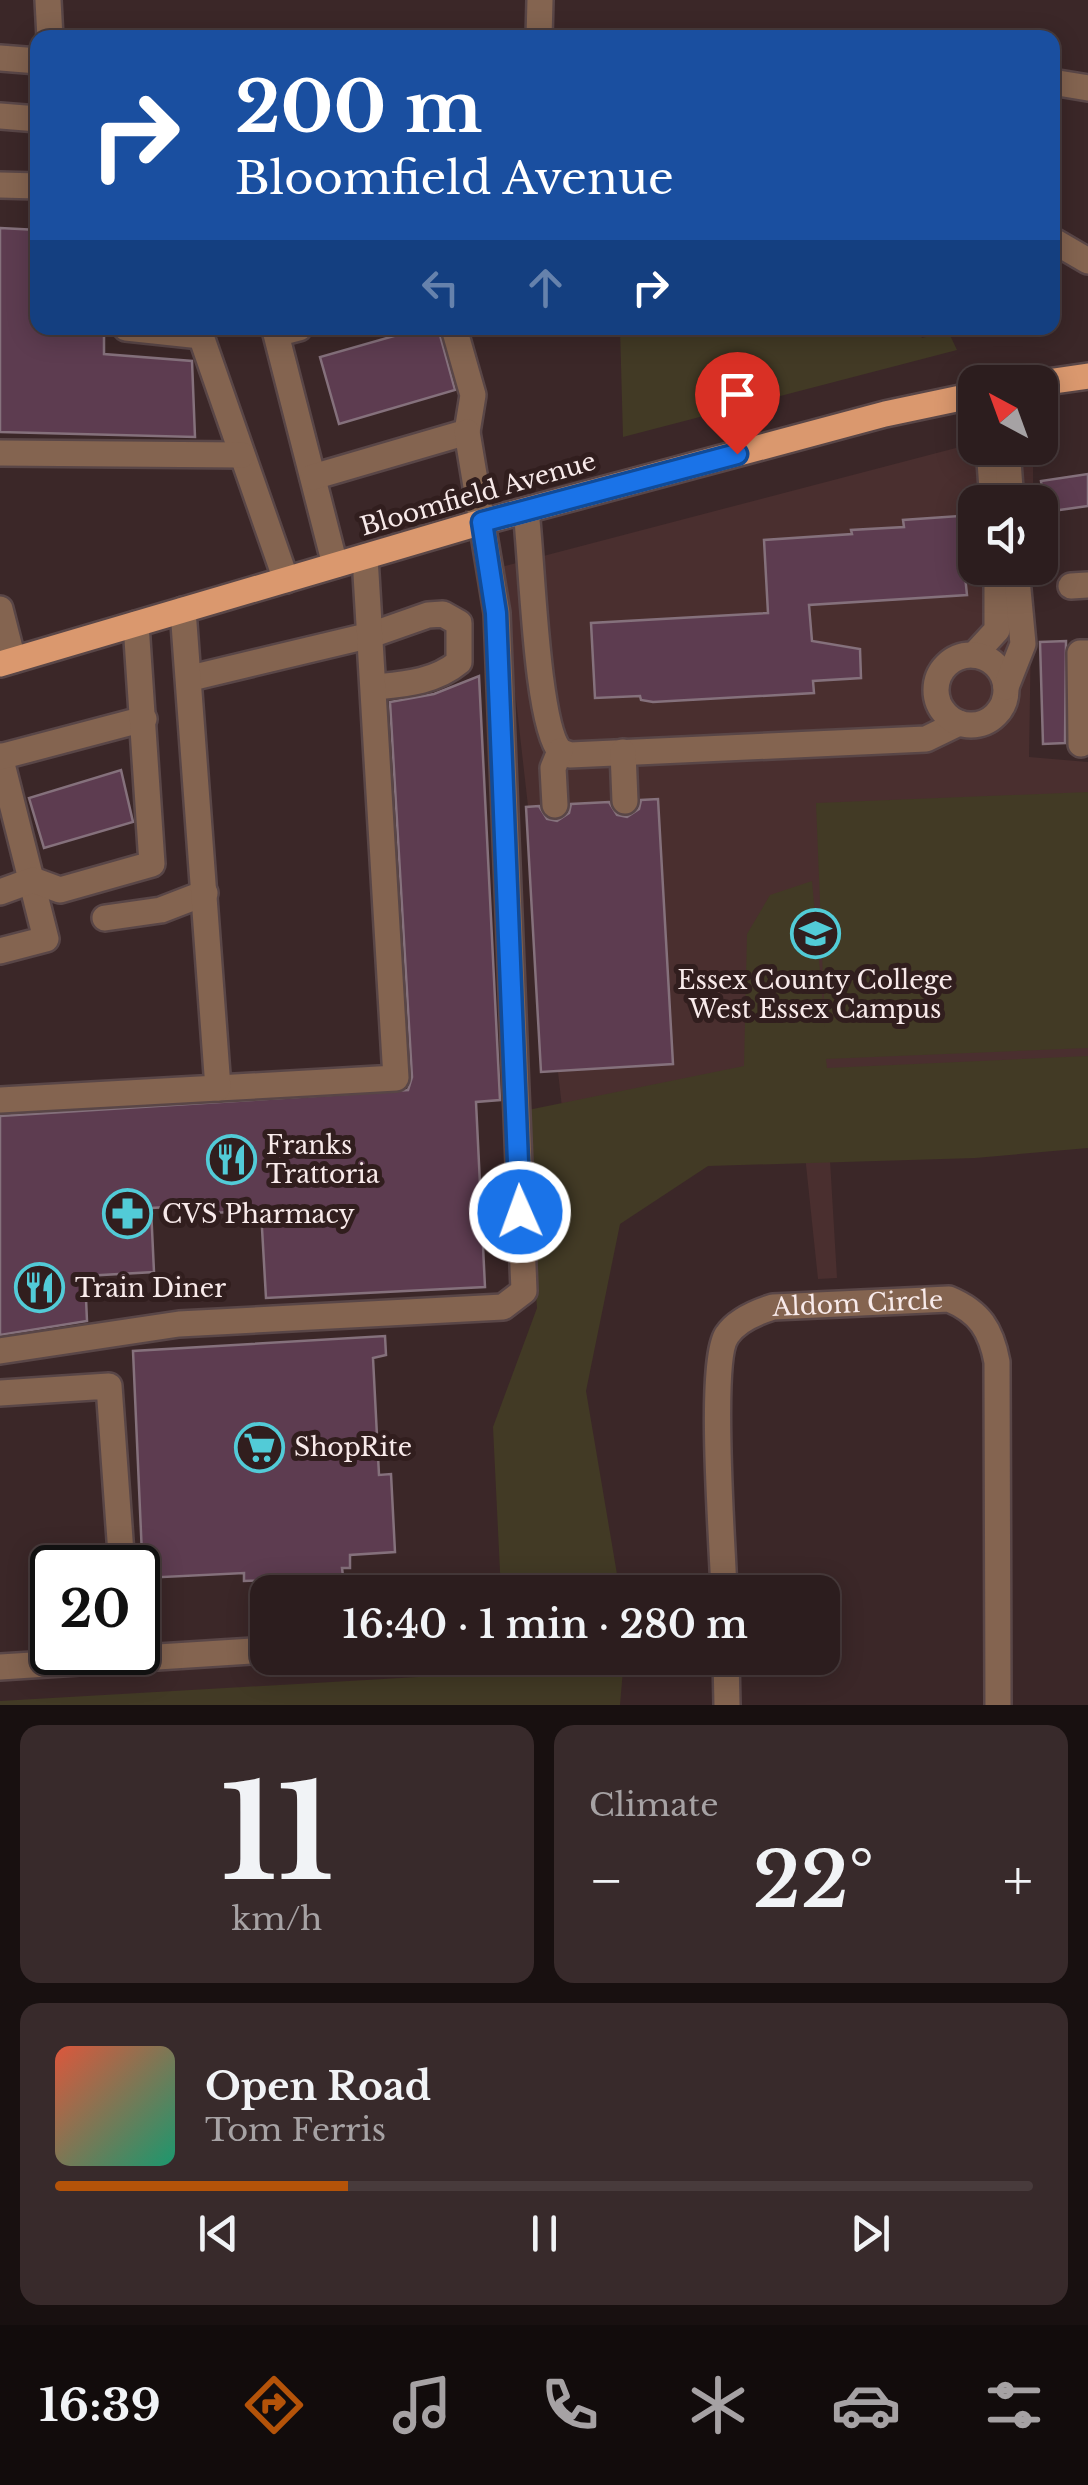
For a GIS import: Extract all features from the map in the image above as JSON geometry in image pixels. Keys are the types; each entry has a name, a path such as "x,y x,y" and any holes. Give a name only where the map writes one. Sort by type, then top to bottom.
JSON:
{"main road":[{"path":"1058,380 1088,376"},
{"name":"Bloomfield Avenue","path":"7,662 482,522 885,414 958,399"}],"street":[{"path":"48,0 50,30"},
{"path":"539,30 540,0"},
{"path":"0,58 30,60"},
{"path":"1060,83 1088,88"},
{"path":"0,116 30,118"},
{"path":"0,185 30,186"},
{"path":"1060,245 1088,261"},
{"path":"192,335 201,336 286,580"},
{"path":"276,335 335,565"},
{"path":"0,1351 179,1324 503,1307 524,1291 496,613 467,432 473,395 456,335"},
{"path":"313,477 467,432"},
{"path":"0,453 242,455"},
{"path":"526,511 550,734 565,766 561,805"},
{"path":"0,1100 396,1078 376,687 365,557"},
{"path":"959,723 941,709 936,686 946,665 974,656 997,630 998,585"},
{"path":"560,755 926,739 959,723 982,724 992,718 1005,699 1023,644 1018,585"},
{"path":"0,608 7,662"},
{"path":"183,610 192,678 218,1088"},
{"path":"192,678 443,614 460,623 458,662 446,673 407,684 376,687"},
{"path":"0,892 33,880 60,890 152,864 136,624"},
{"path":"1081,744 1080,653 1088,652"},
{"path":"974,656 997,667 1006,688"},
{"path":"0,951 46,939 0,756 144,718"},
{"path":"623,752 625,801"},
{"path":"105,918 161,910 206,894"},
{"name":"Aldom Circle","path":"724,1575 719,1384 727,1335 740,1322 773,1306 950,1299 983,1321 997,1362 998,1705"},
{"path":"0,1393 109,1386 120,1545"},
{"path":"160,1655 250,1651"},
{"path":"0,1667 30,1664"},
{"path":"726,1675 727,1705"}],"shaded area":[{"path":"620,335 950,335 957,350 623,437"},
{"name":"Essex County College West Essex Campus","path":"958,447 958,465 1033,465 1033,485 958,485 958,585 1032,585 1029,757 1088,762 1088,1106 827,1110 837,1278 818,1279 801,1117 565,1134 501,567"},
{"path":"1088,792 1088,1048 826,1059 827,1068 1088,1056 1088,1148 975,1158 708,1166 620,1224 586,1391 617,1575 500,1575 493,1427 537,1308 523,1111 744,1066 747,934 770,895 812,881 825,1027 816,803"},
{"path":"452,1675 623,1675 620,1705 0,1705 0,1701"}],"building":[{"path":"0,228 30,230 30,335 104,335 104,354 192,361 195,437 0,432"},
{"path":"397,335 440,335 455,390 339,424 320,357"},
{"path":"1088,474 1088,506 1058,510 1058,485 1042,485 1041,481"},
{"path":"958,516 958,585 966,585 967,595 809,605 812,641 860,649 861,678 813,681 814,693 653,702 641,700 640,696 595,698 591,623 768,613 764,540 904,527 903,520"},
{"path":"1066,641 1065,743 1043,744 1040,642"},
{"path":"479,676 500,1100 476,1102 485,1287 266,1298 261,1211 207,1213 206,1205 151,1208 154,1272 85,1276 87,1321 0,1335 0,1116 408,1090 412,1077 390,702 434,694"},
{"path":"121,770 133,822 44,848 29,798"},
{"path":"658,799 673,1064 541,1072 526,807 539,806 547,819 557,821 569,813 571,804 609,802 617,815 627,817 639,809 641,800"},
{"name":"ShopRite","path":"385,1336 386,1355 373,1358 379,1475 391,1474 395,1552 350,1555 350,1568 342,1568 343,1575 250,1575 250,1581 244,1581 244,1573 160,1577 160,1545 142,1545 133,1351"}],"place":[{"name":"Essex County College West Essex Campus","path":"815,934"},
{"name":"Franks Trattoria","path":"231,1159"},
{"name":"CVS Pharmacy","path":"127,1214"},
{"name":"Train Diner","path":"40,1288"},
{"name":"ShopRite","path":"259,1447"}],"route":[{"path":"520,1212 496,613 482,522 737,454"}]}
